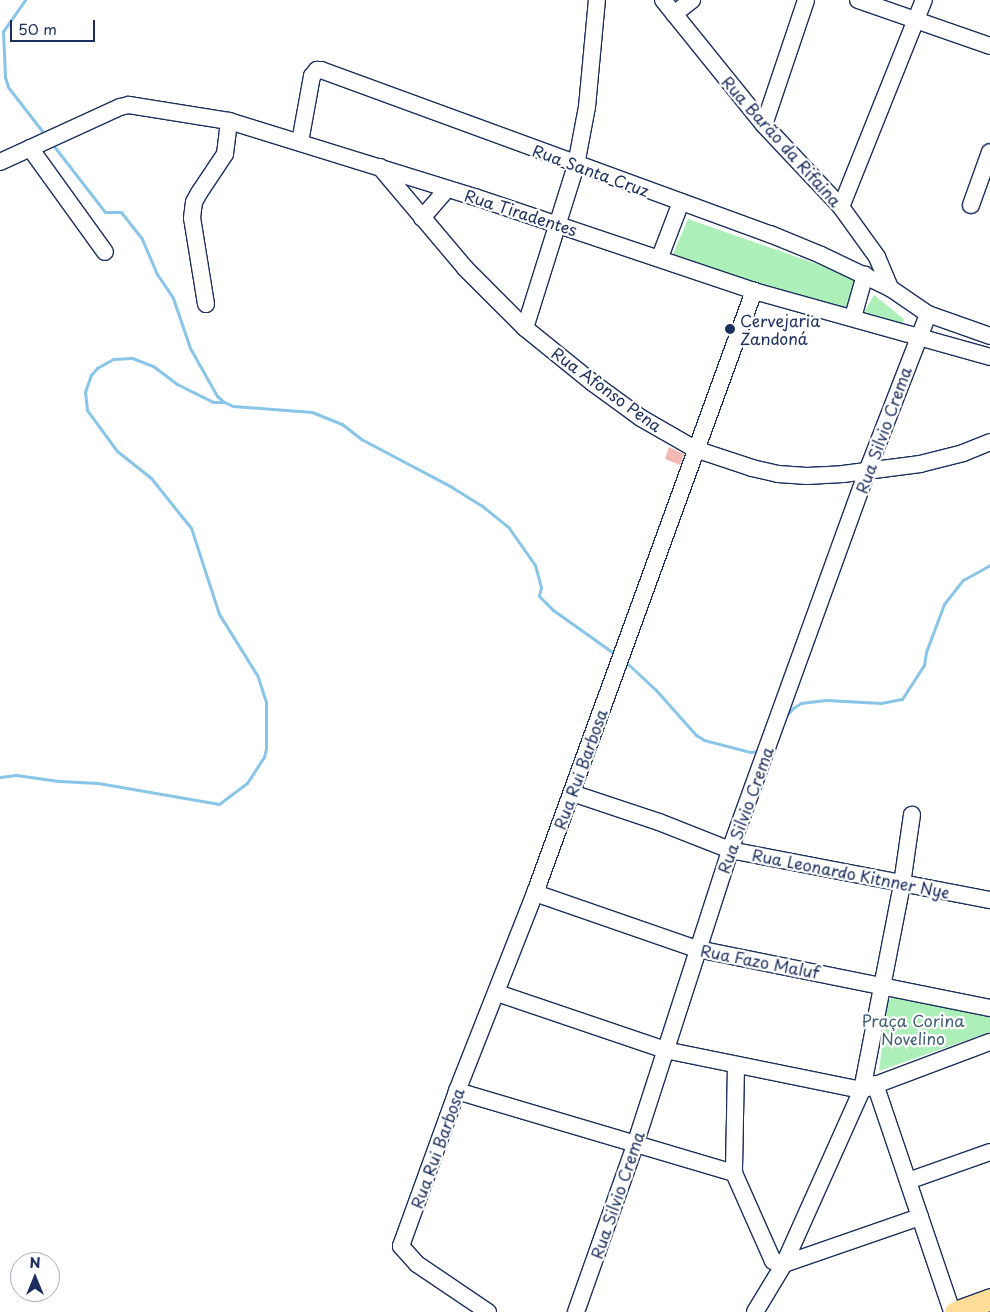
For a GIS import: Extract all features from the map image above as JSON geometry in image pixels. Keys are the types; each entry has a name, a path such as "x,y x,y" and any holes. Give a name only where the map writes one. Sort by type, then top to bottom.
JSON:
{"main road":[{"path":"953,1312 990,1299"}],"street":[{"path":"526,328 576,164 587,107 596,8 610,0"},
{"name":"Rua Barão da Rifaina","path":"663,0 764,125 841,207 877,257 890,288"},
{"path":"674,14 692,0"},
{"path":"764,125 806,0"},
{"path":"858,0 990,46"},
{"path":"841,207 924,0"},
{"name":"Rua Santa Cruz","path":"300,142 312,76 317,70 321,70 787,241 890,288 928,314 990,336"},
{"name":"Rua Tiradentes","path":"30,148 120,107 138,105 229,121 557,224 754,291 853,317 990,357"},
{"path":"206,304 192,218 194,202 224,154 229,121"},
{"path":"0,162 30,148 105,252"},
{"path":"971,205 989,157"},
{"name":"Rua Afonso Pena","path":"380,167 466,268 526,328 634,413 695,449 778,474 834,474 920,464 963,453 990,442"},
{"path":"422,218 447,189"},
{"path":"660,258 681,202"},
{"path":"853,317 864,275"},
{"name":"Rua Rui Barbosa","path":"488,1312 417,1264 401,1246 457,1091 535,894 695,449 754,291"},
{"name":"Rua Silvio Crema","path":"576,1312 635,1145 730,850 868,469 928,314"},
{"name":"Rua Leonardo Kitnner Nye","path":"572,793 659,822 730,850 990,900"},
{"path":"755,1312 784,1264 868,1087 912,815"},
{"name":"Rua Fazo Maluf","path":"535,894 697,949 990,1008"},
{"path":"497,993 665,1050 736,1065 868,1087 990,1042"},
{"path":"736,1065 734,1173 773,1260 784,1264 920,1217"},
{"path":"868,1087 908,1181 953,1312"},
{"path":"457,1091 734,1173"},
{"path":"908,1181 990,1152"}],"green space":[{"path":"688,219 857,278 846,312 671,259"},
{"path":"874,295 904,319 902,328 862,316"},
{"name":"Praça Corina Novelino","path":"894,997 990,1017 990,1032 879,1071 888,1000"}],"building":[{"path":"669,447 684,454 680,465 665,459"}],"waterway":[{"path":"25,0 3,31 5,77 8,87 46,136"},
{"path":"53,145 105,212 121,212 142,239 157,274 173,298 190,348 217,396 224,402"},
{"path":"0,777 16,775 59,781 98,783 219,804 247,783 264,757 266,748 266,702 257,675 219,614 191,528 151,478 117,451 87,410 85,392 91,375 97,368 113,359 132,358 153,366 177,384 213,402 224,402 233,406 312,412 342,424 361,439 450,486 481,505 509,528 535,565 541,587 539,596 553,610 612,652"},
{"path":"786,716 801,703 826,700 881,703 902,699 924,665 926,652 944,604 963,580 990,565"},
{"path":"628,664 655,689 696,735 704,740 750,752 759,751"}],"place":[{"name":"Cervejaria Zandoná","path":"730,329"}]}
